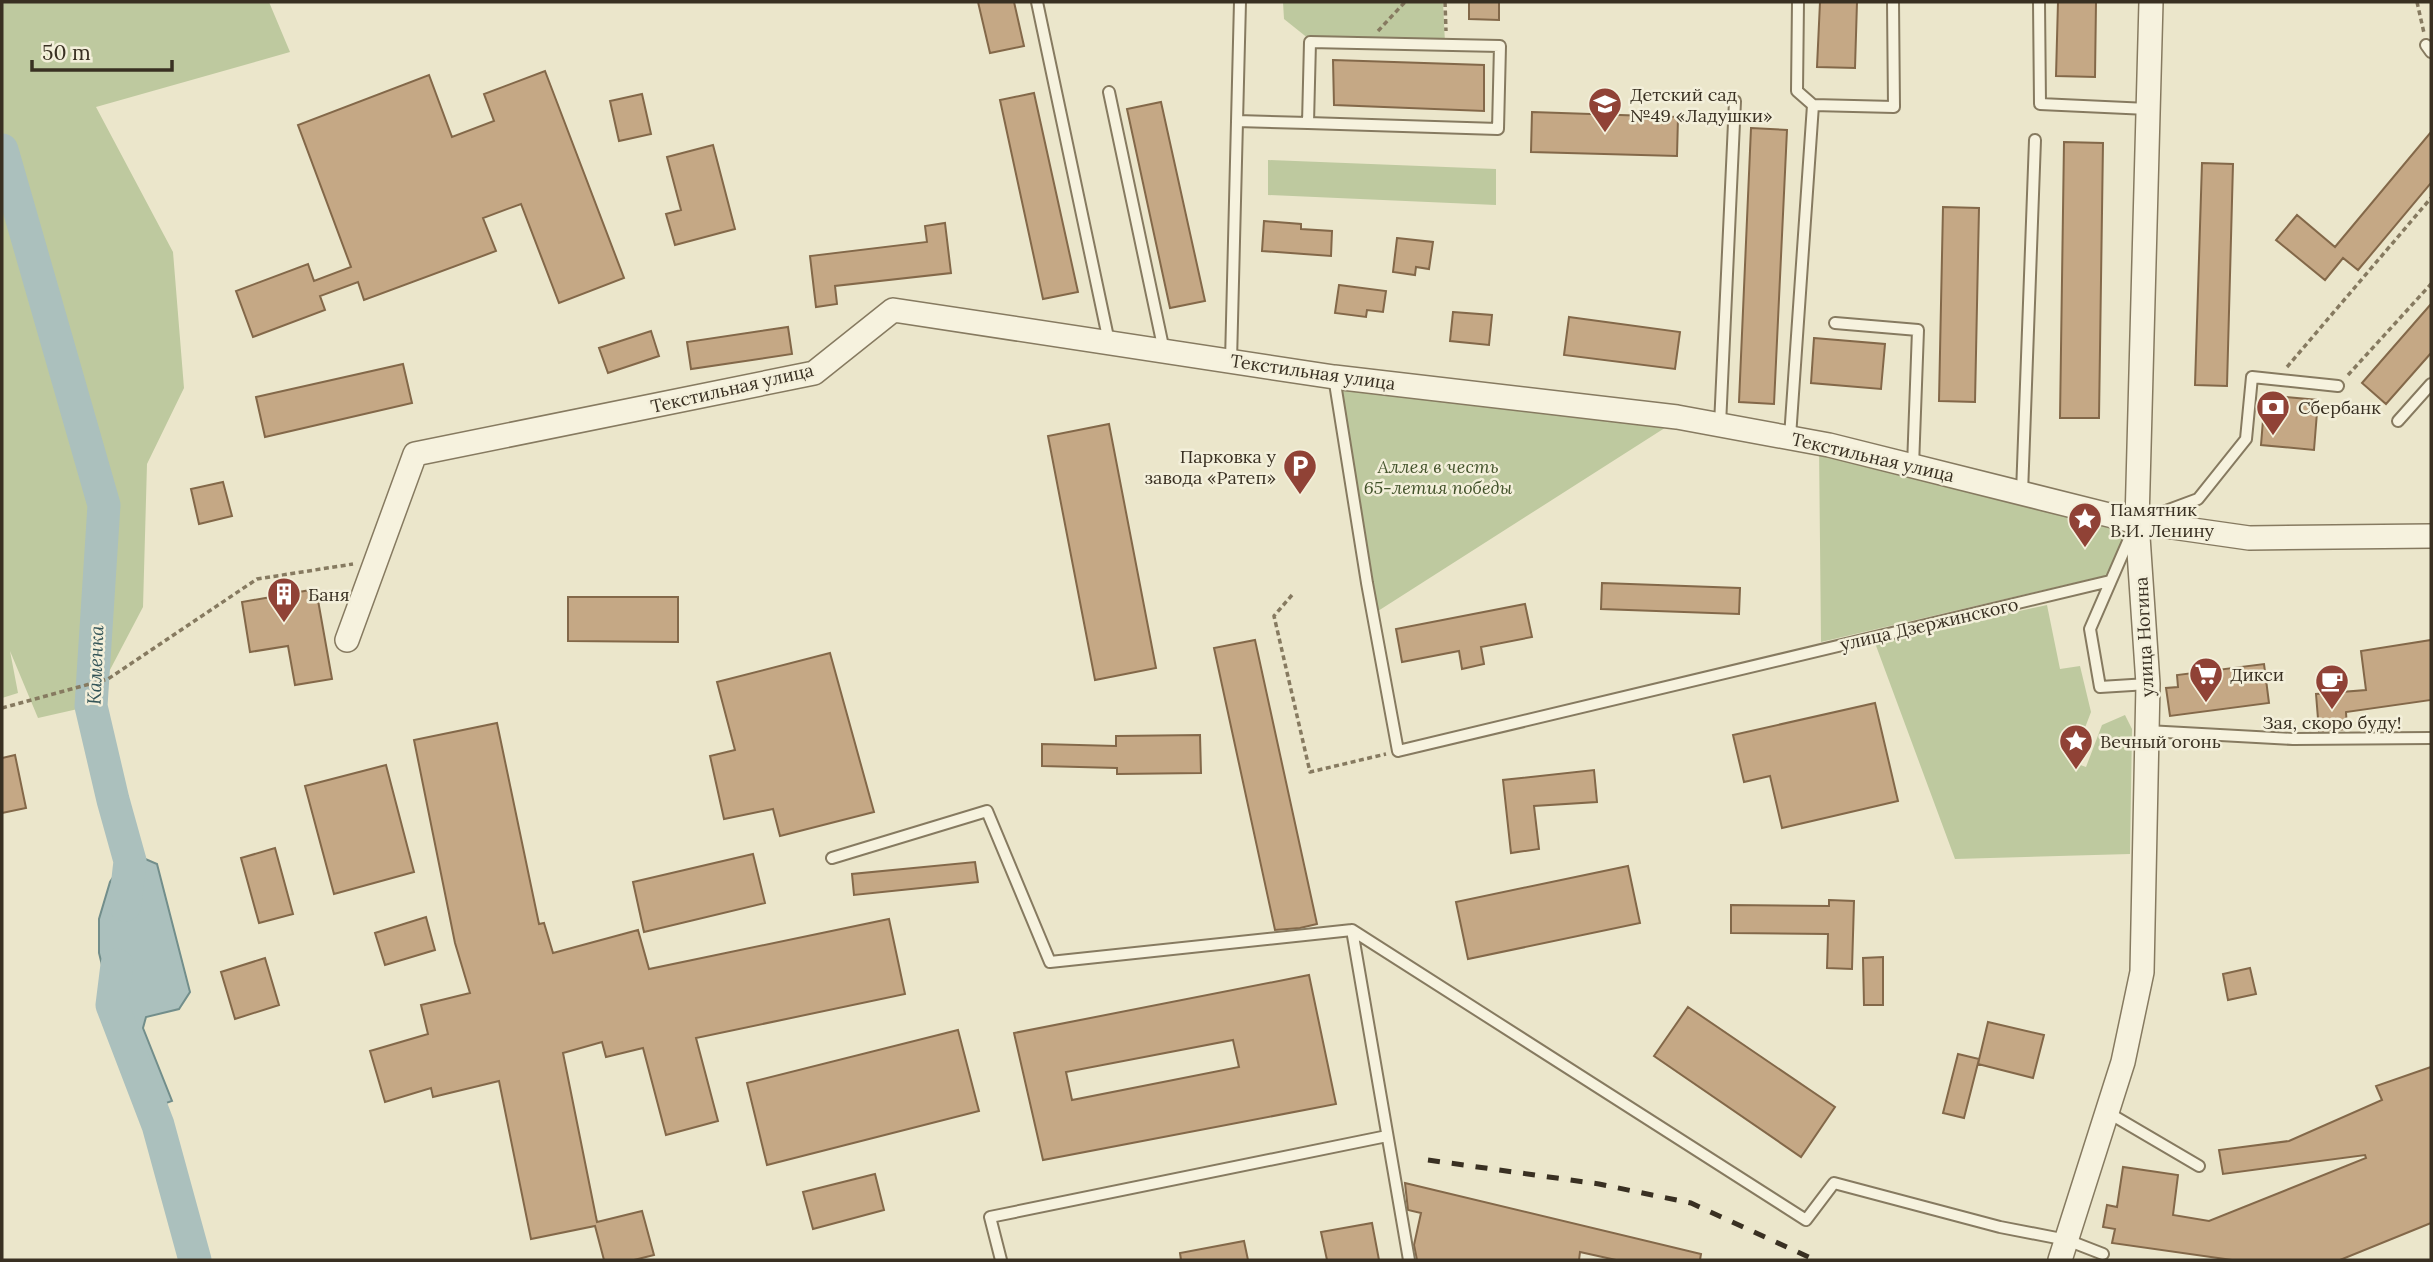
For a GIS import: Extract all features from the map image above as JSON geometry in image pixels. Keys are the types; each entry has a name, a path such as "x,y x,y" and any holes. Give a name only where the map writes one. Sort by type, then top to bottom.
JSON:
{"street":[{"name":"улица Ногина","path":"2063,1250 2123,1062 2142,972 2148,684 2137,522 2151,2"},
{"name":"Текстильная улица","path":"347,640 415,454 814,373 894,310 1334,377 1676,417 1790,438 1913,466 2137,522"},
{"path":"2137,522 2249,538 2431,536"}],"lane":[{"path":"1037,2 1109,342"},
{"path":"1231,361 1240,2"},
{"path":"1798,2 1797,92 1813,105 1894,107 1893,2"},
{"path":"2039,2 2040,104 2148,109"},
{"path":"1237,121 1308,123 1498,128 1500,46 1310,42 1308,123"},
{"path":"1109,92 1164,351"},
{"path":"1720,425 1735,101"},
{"path":"1790,438 1813,105"},
{"path":"2022,493 2035,140"},
{"path":"1835,323 1918,330 1913,466"},
{"path":"1334,377 1367,583 1398,751"},
{"path":"2148,684 2100,687 2090,629 2137,522 2198,499 2246,439 2252,377 2339,386"},
{"path":"2398,421 2431,385"},
{"name":"улица Дзержинского","path":"1398,751 2110,581"},
{"path":"2147,731 2293,739 2431,738"},
{"path":"832,858 987,811 1050,962 1352,930 1806,1220 1834,1183 2000,1227 2063,1250 2103,1254"},
{"path":"1352,930 1409,1260"},
{"path":"2107,1112 2199,1166"},
{"path":"1001,1260 990,1217 1387,1136"}],"path":[{"path":"1366,43 1405,2"},
{"path":"1445,2 1447,45"},
{"path":"2417,2 2429,49"},
{"path":"2277,379 2431,198"},
{"path":"2339,386 2431,284"},
{"path":"2,708 108,679 257,579 376,561"},
{"path":"1292,595 1274,616 1310,772 1398,751"}],"green space":[{"path":"2,2 269,2 290,52 96,107 173,252 184,388 147,464 143,607 91,706 38,718 10,651 18,693 2,698"},
{"path":"1283,2 1443,2 1445,43 1309,39 1284,19"},
{"path":"1268,160 1496,169 1496,205 1268,195"},
{"name":"Аллея в честь 65-летия победы","path":"1341,382 1671,424 1378,611"},
{"path":"1819,445 2143,527 2108,575 1821,642"},
{"path":"2047,605 2060,669 2080,666 2091,712 2072,762 2086,767 2102,725 2125,715 2132,729 2130,854 1955,859 1875,643"}],"shaded area":[{"path":"143,858 157,864 190,992 179,1009 146,1017 143,1028 172,1101 152,1108 112,1006 99,953 99,919 110,882 121,865"}],"building":[{"path":"978,2 1014,2 1024,46 990,53"},
{"path":"1469,2 1499,2 1499,20 1469,19"},
{"path":"1820,2 1857,2 1855,68 1817,67"},
{"path":"2058,2 2096,2 2095,77 2056,76"},
{"path":"1333,60 1484,65 1484,111 1334,105"},
{"path":"545,71 624,278 559,303 521,204 483,218 496,251 364,300 358,282 320,296 325,310 253,337 236,291 308,264 314,281 351,267 298,125 429,75 452,137 494,121 484,94"},
{"path":"1034,93 1078,292 1043,299 1000,100"},
{"path":"642,94 651,134 619,141 610,101"},
{"path":"1161,102 1205,301 1170,308 1127,109"},
{"name":"Детский сад №49 «Ладушки»","path":"1532,112 1678,117 1677,156 1531,152"},
{"path":"1751,128 1787,130 1774,404 1739,402"},
{"path":"2431,132 2431,183 2358,270 2343,258 2325,280 2276,240 2297,215 2335,247"},
{"path":"2064,142 2103,143 2099,418 2060,418"},
{"path":"713,145 735,229 675,245 666,214 681,210 667,157"},
{"path":"2202,163 2233,164 2227,386 2195,385"},
{"path":"1943,207 1979,208 1975,402 1939,401"},
{"path":"1264,221 1301,224 1301,229 1332,231 1331,256 1262,251"},
{"path":"945,223 951,273 835,286 837,304 816,307 810,256 927,242 925,226"},
{"path":"1397,238 1433,242 1429,269 1416,267 1415,275 1393,272"},
{"path":"1339,285 1386,291 1383,312 1367,310 1366,317 1335,313"},
{"path":"2431,304 2431,353 2386,404 2362,383"},
{"path":"1453,312 1492,315 1489,345 1450,341"},
{"path":"1569,317 1680,332 1675,369 1564,355"},
{"path":"788,327 792,354 691,369 687,342"},
{"path":"651,331 659,356 608,373 599,348"},
{"path":"1814,338 1885,344 1881,389 1811,383"},
{"path":"403,364 412,403 265,437 256,397"},
{"path":"2265,395 2318,400 2314,450 2261,445"},
{"path":"1109,424 1156,668 1095,680 1048,436"},
{"path":"223,482 232,516 199,524 191,489"},
{"path":"1602,583 1740,588 1739,614 1601,609"},
{"name":"Баня","path":"316,589 332,679 295,685 288,646 250,652 242,602"},
{"path":"568,597 678,597 678,642 568,641"},
{"path":"1525,604 1532,637 1481,647 1484,664 1462,669 1459,651 1402,662 1396,629"},
{"path":"1255,640 1317,924 1300,928 1275,930 1214,648"},
{"path":"2431,640 2431,700 2346,712 2347,729 2319,731 2316,694 2366,690 2361,651"},
{"path":"830,653 874,812 780,836 773,809 724,819 710,756 735,750 717,682"},
{"path":"2264,664 2269,703 2170,716 2166,688 2178,687 2177,675"},
{"path":"1875,703 1898,801 1782,828 1770,776 1744,782 1733,735"},
{"path":"497,723 539,924 544,923 553,953 638,930 649,969 889,919 905,994 696,1038 718,1121 666,1135 643,1048 606,1057 602,1042 563,1053 597,1222 642,1211 654,1255 634,1260 604,1260 595,1226 531,1239 499,1081 433,1097 431,1088 385,1102 370,1051 428,1034 421,1005 470,993 455,943 414,740"},
{"path":"1200,735 1201,773 1117,774 1117,768 1042,766 1042,744 1116,746 1116,736"},
{"path":"15,755 26,808 2,813 2,758"},
{"path":"386,765 414,872 334,894 305,786"},
{"path":"1594,770 1597,802 1534,806 1539,849 1511,853 1503,780"},
{"path":"275,848 293,914 259,923 241,858"},
{"path":"753,854 765,903 644,932 633,882"},
{"path":"975,862 978,882 854,895 852,874"},
{"path":"1628,866 1640,923 1468,959 1456,902"},
{"path":"1829,900 1854,901 1852,969 1827,968 1828,934 1731,933 1731,905 1829,906"},
{"path":"426,917 435,950 385,965 375,933"},
{"path":"1883,957 1883,1005 1864,1005 1863,958"},
{"path":"265,958 279,1005 235,1019 221,972"},
{"path":"2250,968 2256,994 2228,1000 2223,974"},
{"path":"1309,975 1336,1104 1043,1160 1014,1033","holes":["1233,1040 1239,1067 1072,1100 1066,1072"]},
{"path":"1688,1007 1835,1107 1801,1157 1654,1056"},
{"path":"1988,1022 2044,1035 2033,1078 1978,1064"},
{"path":"958,1030 979,1111 767,1165 747,1083"},
{"path":"1958,1054 1979,1059 1964,1118 1943,1113"},
{"path":"2431,1067 2431,1223 2340,1260 2232,1260 2112,1243 2115,1229 2103,1227 2107,1205 2117,1207 2123,1167 2178,1175 2173,1215 2209,1221 2366,1158 2365,1155 2223,1174 2219,1150 2289,1141 2382,1100 2376,1086"},
{"path":"875,1174 884,1210 813,1229 803,1192"},
{"path":"1405,1183 1701,1254 1700,1260 1616,1260 1580,1252 1579,1260 1417,1260 1414,1245 1421,1213 1408,1210"},
{"path":"1372,1223 1379,1260 1327,1260 1321,1232"},
{"path":"1244,1241 1248,1260 1181,1260 1180,1253"}],"waterway":[{"name":"Каменка","path":"2,150 104,505 91,706 130,861 125,905"},
{"name":"Каменка","path":"117,965 112,1005 158,1125 195,1260"}],"railway":[{"path":"1428,1160 1599,1184 1691,1203 1815,1260"}],"place":[{"name":"Детский сад №49 «Ладушки»","path":"1605,134"},
{"name":"Сбербанк","path":"2273,437"},
{"name":"Парковка у завода «Ратеп»","path":"1300,496"},
{"name":"Памятник В.И. Ленину","path":"2085,549"},
{"name":"Баня","path":"284,624"},
{"name":"Дикси","path":"2206,704"},
{"name":"Зая, скоро буду!","path":"2332,711"},
{"name":"Вечный огонь","path":"2076,771"}]}
